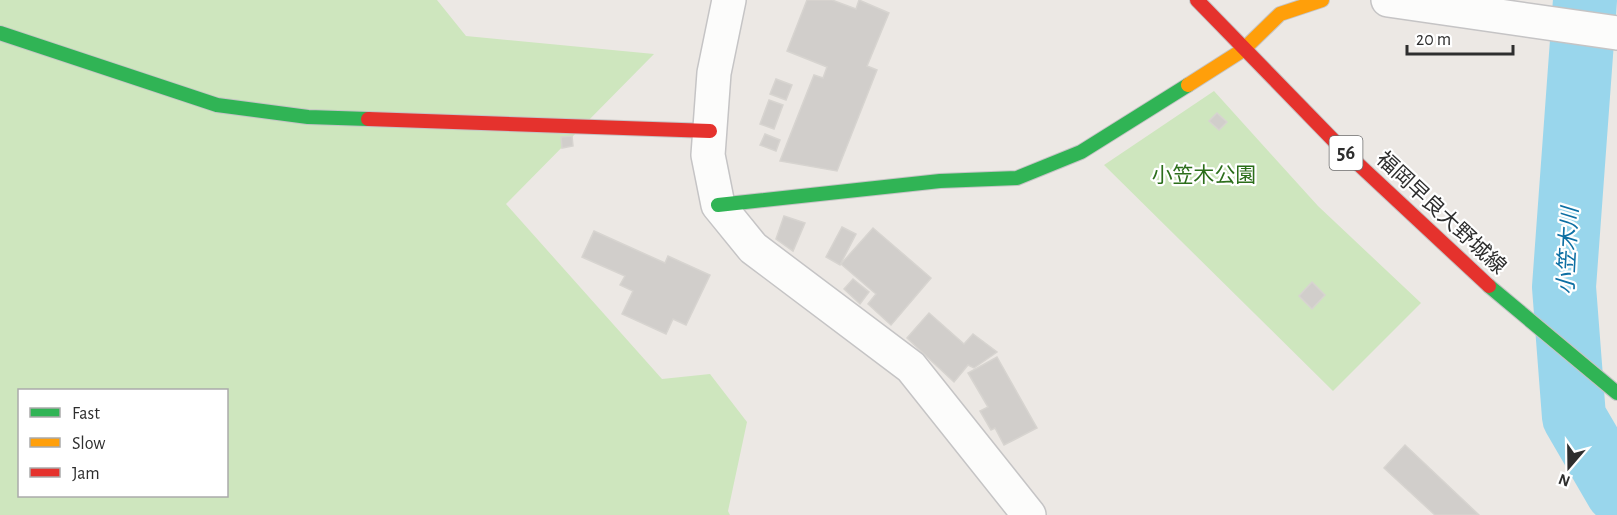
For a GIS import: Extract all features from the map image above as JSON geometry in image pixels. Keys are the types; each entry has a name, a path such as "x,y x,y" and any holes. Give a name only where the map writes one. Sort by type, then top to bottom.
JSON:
{"street":[{"path":"729,0 714,73 708,155 718,205 753,248 911,367 1029,515"},
{"name":"福岡早良大野城線","path":"1197,0 1243,50 1341,148 1502,298 1612,388"},
{"path":"718,205 940,181 1017,178 1081,152 1243,50 1280,15 1322,0"},
{"path":"1388,0 1617,33"},
{"path":"0,33 217,105 308,117 710,131"}],"green space":[{"path":"0,0 437,0 466,36 654,54 506,204 662,379 710,374 747,422 728,511 730,515 0,515"},
{"name":"小笠木公園","path":"1214,91 1318,206 1421,303 1333,391 1104,165"}],"building":[{"path":"807,0 832,0 856,9 859,0 889,13 867,66 877,70 837,171 780,161 814,75 823,78 827,67 787,51"},
{"path":"776,79 792,85 786,100 770,94"},
{"path":"769,100 783,105 774,129 760,124"},
{"path":"1217,113 1227,122 1219,130 1209,121"},
{"path":"765,134 780,140 776,151 760,145"},
{"path":"572,136 573,146 562,148 561,137"},
{"path":"784,216 805,223 793,251 776,239"},
{"path":"842,227 856,234 840,265 826,257"},
{"path":"873,228 931,278 891,325 868,304 876,294 841,264"},
{"path":"594,231 665,263 668,256 710,275 686,325 673,319 666,334 622,314 633,291 620,285 625,276 582,257"},
{"path":"853,279 869,292 860,304 844,289"},
{"path":"1312,282 1325,295 1312,309 1299,296"},
{"path":"929,313 964,344 973,334 997,352 974,368 968,365 954,382 907,338"},
{"path":"997,357 1037,428 1004,445 995,428 991,430 980,411 988,407 968,373"},
{"path":"1405,445 1479,515 1435,515 1384,468"}],"waterway":[{"name":"小笠木川","path":"1585,0 1564,287 1574,417 1617,491"}],"traffic: fast":[{"path":"0,33 217,105 308,117 368,119"},
{"path":"718,205 940,181 1017,178 1081,152 1188,85"},
{"path":"1489,286 1617,393"}],"traffic: slow":[{"path":"1188,85 1243,50 1280,14 1322,0"}],"traffic: jam":[{"path":"1197,0 1341,148 1489,286"},
{"path":"368,119 710,131"}]}
